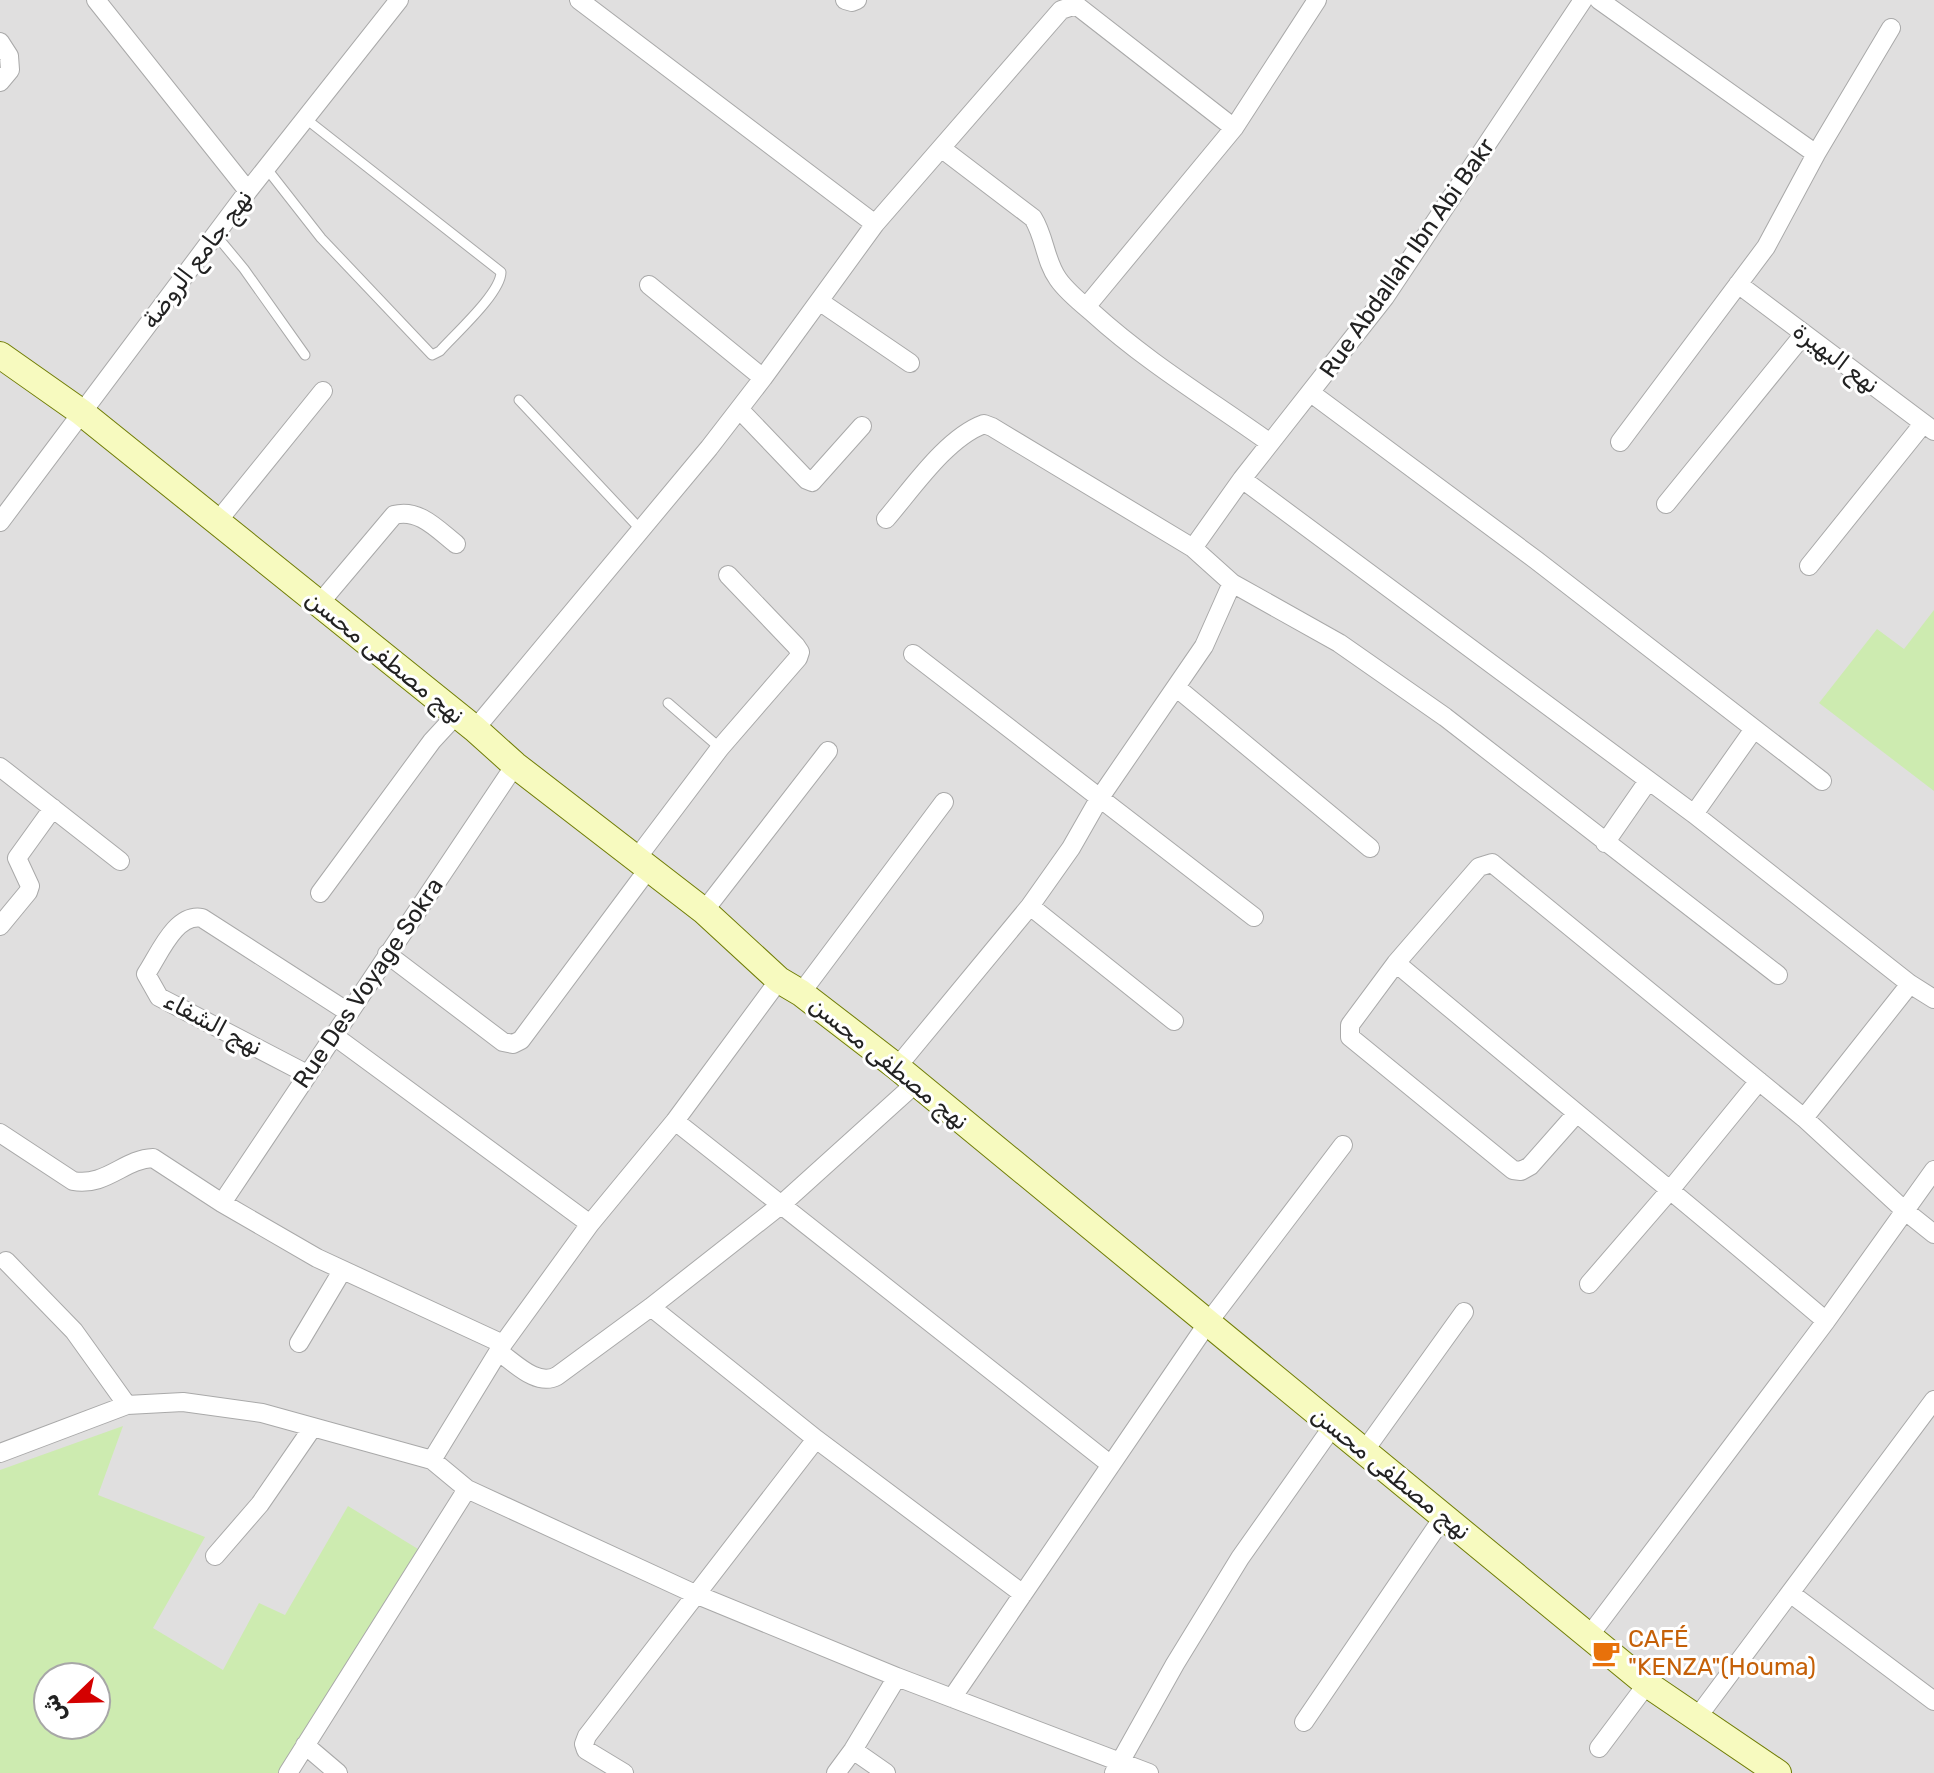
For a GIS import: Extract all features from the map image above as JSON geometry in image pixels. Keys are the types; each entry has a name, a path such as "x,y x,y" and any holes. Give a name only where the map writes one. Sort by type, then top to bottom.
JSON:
{"main road":[{"name":"نهج مصطفى محسن","path":"0,355 81,412 466,722 515,765 704,911 790,986 907,1075 1647,1684 1778,1773"}],"street":[{"path":"96,0 248,191"},
{"name":"نهج جامع الروضة","path":"0,522 215,234 399,0"},
{"path":"579,0 875,224"},
{"path":"845,0 857,0"},
{"path":"1086,307 1234,128 1317,0"},
{"name":"Rue Abdallah Ibn Abi Bakr","path":"1193,548 1242,479 1385,297 1583,0"},
{"path":"1599,0 1816,154"},
{"path":"320,893 432,741 466,722 641,530 763,378 875,224 1061,10 1076,5 1234,128"},
{"path":"1620,442 1766,247 1816,154 1891,28"},
{"path":"0,42 9,56 10,70 0,82"},
{"path":"941,148 1033,218 1042,234 1053,271 1063,286 1125,343 1270,443"},
{"name":"نهع البهيرة","path":"1738,284 1929,427"},
{"path":"649,285 763,378"},
{"path":"819,301 910,363"},
{"path":"1666,504 1804,334"},
{"path":"217,522 323,391"},
{"path":"1311,393 1536,560 1822,781"},
{"path":"739,409 812,482 862,426"},
{"path":"886,519 938,459 966,432 984,424 1193,548 1232,583 1339,643 1445,717 1778,975"},
{"path":"1809,566 1929,427"},
{"path":"1242,479 1694,814 1910,984 1934,999"},
{"path":"319,604 394,515 406,512 419,516 456,544"},
{"path":"387,954 503,1042 513,1044 521,1040 720,748 798,658 800,652 728,575"},
{"path":"0,1133 73,1181 84,1183 106,1178 145,1158 153,1158 222,1203 342,1271 501,1348 540,1380 549,1381 651,1307 782,1204 907,1075 1071,848 1099,799 1177,688 1204,646 1232,583"},
{"path":"913,654 1254,917"},
{"path":"1177,688 1370,848"},
{"path":"1694,814 1754,729"},
{"path":"704,911 828,751"},
{"name":"Rue Des Voyage Sokra","path":"222,1203 515,765"},
{"path":"0,767 120,861"},
{"path":"1605,843 1648,781"},
{"path":"432,1460 501,1348 590,1224 944,802"},
{"path":"0,926 30,886 17,858 53,808"},
{"path":"1576,1114 1530,1166 1521,1171 1513,1170 1350,1037 1350,1025 1396,963 1479,867 1492,863 1804,1118 1934,1234"},
{"path":"1030,906 1174,1021"},
{"name":"نهج الشفاء","path":"307,1074 159,997 146,974 181,921 192,916 202,918 348,1012"},
{"path":"1396,963 1826,1321"},
{"path":"1804,1118 1910,984"},
{"path":"333,1035 590,1224"},
{"path":"1589,1284 1759,1081"},
{"path":"675,1121 1111,1465"},
{"path":"952,1698 1207,1324 1343,1145"},
{"path":"1589,1636 1826,1321 1934,1170"},
{"path":"6,1261 74,1331 127,1405"},
{"path":"299,1343 342,1271"},
{"path":"651,1307 816,1439 1023,1594"},
{"path":"1365,1450 1464,1312"},
{"path":"1696,1719 1934,1400"},
{"path":"0,1453 127,1405 183,1402 224,1406 432,1460 467,1489 695,1594 1118,1768 1149,1773"},
{"path":"1118,1768 1175,1664 1240,1558 1333,1426"},
{"path":"215,1556 260,1504 313,1427"},
{"path":"624,1773 592,1756 584,1744 695,1594 816,1439"},
{"path":"288,1773 467,1489"},
{"path":"1304,1722 1444,1516"},
{"path":"1790,1593 1934,1701"},
{"path":"836,1773 897,1677"},
{"path":"1599,1748 1647,1684"},
{"path":"305,1745 338,1773"},
{"path":"853,1750 886,1773"}],"lane":[{"path":"267,169 321,238 432,355 440,351 482,305 501,280 501,272 306,119"},
{"path":"215,234 305,355"},
{"path":"519,400 641,530"},
{"path":"668,703 720,748"}],"shaded area":[{"path":"0,0 1934,0 1934,1773 0,1773"}],"green space":[{"path":"1934,610 1934,791 1819,703 1877,629 1904,649"},
{"path":"123,1426 98,1495 205,1537 153,1628 223,1670 259,1603 285,1615 348,1506 418,1549 278,1773 0,1773 0,1470"}],"place":[{"name":"CAFÉ \"KENZA\"(Houma)","path":"1606,1653"}]}
